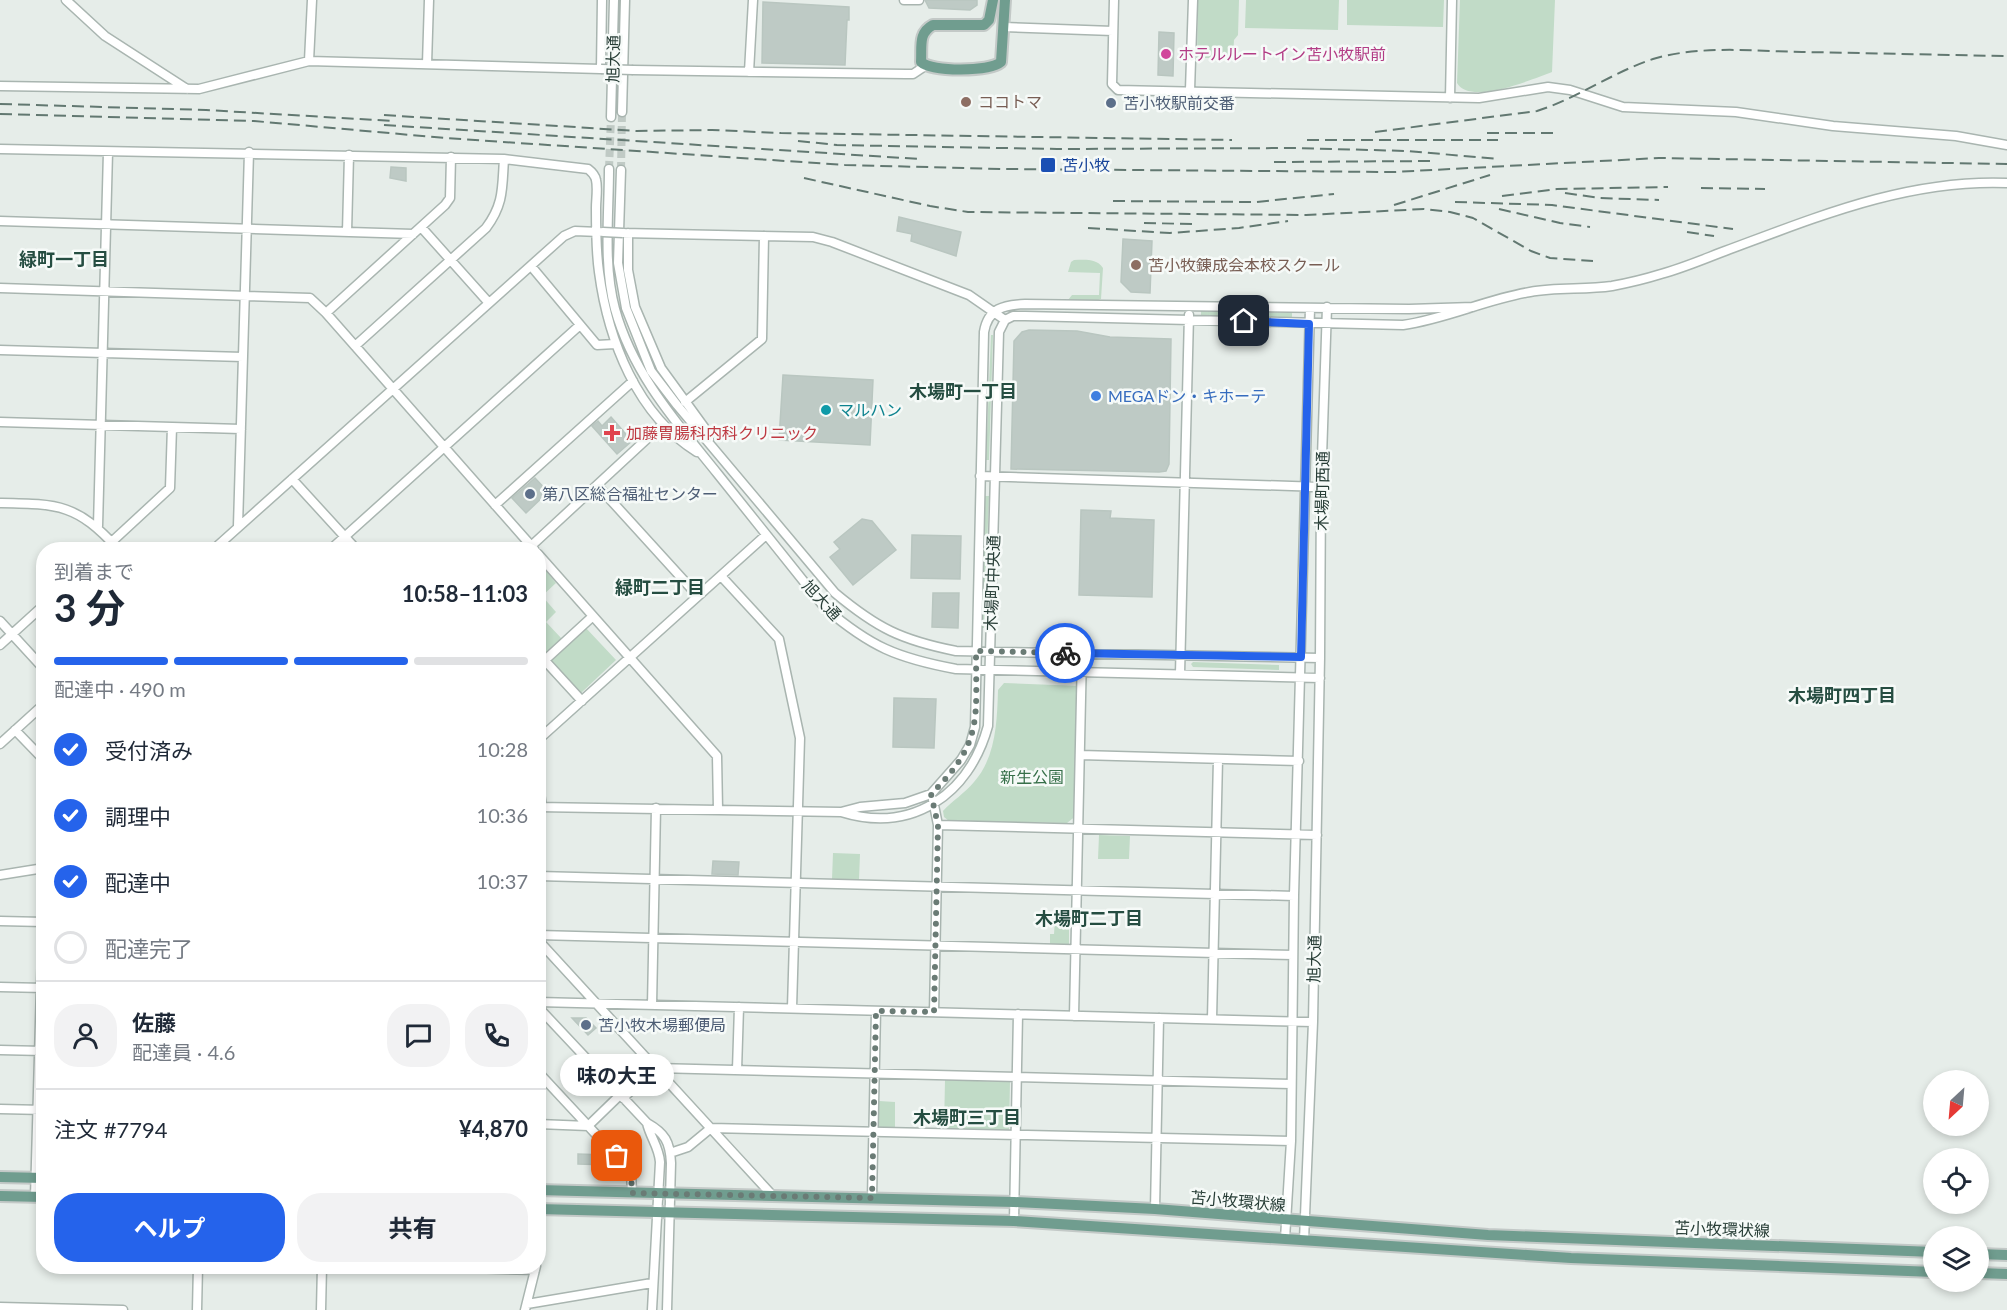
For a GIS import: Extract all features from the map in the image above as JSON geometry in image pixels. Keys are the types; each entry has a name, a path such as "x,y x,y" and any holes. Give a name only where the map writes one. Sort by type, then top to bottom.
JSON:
{"main road":[{"path":"993,0 989,20 984,25 933,25 926,28 922,35 921,62 926,66 943,68 996,67 1001,63 1005,0"},
{"path":"0,1177 36,1178"},
{"name":"苫小牧環状線","path":"546,1190 1014,1202 1155,1209 1488,1235 1923,1252"},
{"path":"0,1196 36,1197"},
{"name":"苫小牧環状線","path":"546,1209 1014,1221 1571,1258 1923,1272"},
{"path":"1989,1254 2007,1255"},
{"path":"1989,1273 2007,1274"}],"street":[{"path":"66,0 105,36 187,89"},
{"path":"309,61 312,0"},
{"path":"427,64 429,0"},
{"path":"601,69 602,0"},
{"name":"旭大通","path":"611,117 614,0"},
{"name":"旭大通","path":"622,112 626,0"},
{"path":"749,72 753,0"},
{"path":"904,0 919,0"},
{"path":"1114,0 1112,84 1118,90 1479,98 1548,87 1570,90 1623,107 1736,112 1833,126 1956,136 2007,145"},
{"path":"1190,90 1193,0"},
{"path":"1450,98 1452,0"},
{"path":"1003,27 1113,31"},
{"path":"0,86 209,88 309,61 633,70 913,74 926,66"},
{"path":"0,149 450,157 504,159 588,169 596,180 601,282 615,344 633,381 663,424 685,445 703,456"},
{"path":"98,526 108,152"},
{"path":"238,526 249,152"},
{"path":"347,232 349,155"},
{"path":"326,313 450,198 450,157"},
{"path":"355,346 486,228 497,213 502,197 504,159"},
{"name":"旭大通","path":"609,169 609,275 614,307 642,375 703,456 825,608 856,634 914,661 956,669 1320,678"},
{"name":"旭大通","path":"621,170 618,263 626,308 651,371 712,448 835,593 865,618 889,632 917,643 956,651 1320,658 1313,1022 1304,1240"},
{"path":"221,542 564,236 575,231 813,237 832,242 969,295 1005,320 1013,316 1402,325 1433,321 1473,307 1531,292 1611,286 1662,274 1822,215 1897,193 1980,182 2007,183"},
{"path":"0,221 413,234"},
{"path":"421,227 489,303"},
{"path":"625,233 628,270 635,307 661,368 704,427 712,448"},
{"path":"685,402 762,339 764,236"},
{"path":"531,266 597,345 615,344"},
{"path":"0,288 305,297 315,302 326,313 526,542"},
{"path":"993,311 1012,304 1418,309 1473,307"},
{"path":"1180,674 1190,306"},
{"name":"木場町西通","path":"1320,658 1321,487 1327,307"},
{"name":"木場町西通","path":"1301,657 1310,308"},
{"name":"木場町中央通","path":"546,807 841,812 860,807 905,803 931,794 961,760 970,745 975,727 984,332 988,318 993,311"},
{"name":"木場町中央通","path":"841,812 861,818 882,819 909,815 934,804 955,788 982,748 988,726 999,332 1005,320"},
{"path":"340,542 580,325"},
{"path":"0,350 243,357"},
{"path":"495,505 633,381"},
{"path":"0,422 241,429"},
{"path":"537,542 663,424"},
{"path":"119,542 170,488 172,427"},
{"path":"980,476 1321,487"},
{"path":"292,479 350,542"},
{"path":"597,485 698,596"},
{"path":"0,503 45,504 64,509 98,526 112,542"},
{"path":"546,734 766,535"},
{"path":"546,563 717,756 718,809"},
{"path":"720,576 778,639 800,738 792,1008"},
{"path":"0,645 36,612"},
{"path":"546,654 593,616"},
{"path":"0,621 36,660"},
{"path":"1074,1016 1083,653"},
{"name":"旭大通","path":"1285,1239 1291,1141 1294,896 1301,657"},
{"path":"546,661 582,701"},
{"path":"0,744 36,711"},
{"path":"15,730 36,752"},
{"path":"1080,755 1299,761"},
{"path":"1212,1019 1218,759"},
{"path":"931,794 938,825 934,1012"},
{"path":"652,1005 656,808"},
{"path":"938,825 1317,835"},
{"path":"0,875 36,869"},
{"path":"546,876 1294,896"},
{"path":"0,921 36,922"},
{"path":"546,938 653,938 1293,955"},
{"path":"546,947 772,1195"},
{"path":"0,987 36,988"},
{"path":"546,1002 1313,1022"},
{"path":"737,1070 739,1007"},
{"path":"872,1198 876,1011"},
{"path":"1014,1221 1018,1014"},
{"path":"546,1015 647,1123 661,1131 668,1140 670,1153 665,1194 656,1212 651,1310"},
{"path":"1155,1209 1159,1018"},
{"path":"0,1050 36,1051"},
{"path":"546,1124 588,1126 656,1068 1291,1084"},
{"path":"546,1081 631,1172 632,1193"},
{"path":"0,1109 36,1110"},
{"path":"647,1123 650,1136 657,1145 670,1212 667,1310"},
{"path":"670,1153 688,1147 711,1128 1291,1141"},
{"path":"197,1310 198,1274"},
{"path":"321,1310 322,1274"},
{"path":"534,1274 526,1307 652,1283"},
{"path":"0,1307 123,1310"}],"green space":[{"path":"1198,0 1239,0 1238,35 1234,40 1233,58 1197,58"},
{"path":"1246,0 1339,0 1338,30 1245,28"},
{"path":"1347,0 1444,0 1443,27 1347,25"},
{"path":"1460,0 1555,0 1552,72 1502,89 1475,92 1464,89 1457,83"},
{"path":"1074,260 1094,261 1103,268 1101,299 1093,302 1068,300 1072,295 1099,295 1100,273 1068,272"},
{"path":"1201,311 1292,313 1292,318 1201,316"},
{"path":"991,335 993,335 989,460 986,460"},
{"path":"985,496 989,496 984,628 981,628"},
{"path":"546,571 556,583 546,592"},
{"path":"546,601 556,612 546,622"},
{"path":"546,622 562,639 546,653"},
{"path":"585,627 616,660 581,693 550,659"},
{"path":"1193,662 1279,665 1279,670 1193,667 1191,664"},
{"name":"新生公園","path":"1004,683 1080,686 1077,815 1067,823 949,821 944,817 943,811 970,786 987,762 996,727 998,690"},
{"path":"1099,835 1130,836 1129,859 1098,859"},
{"path":"833,853 860,854 859,880 832,879"},
{"path":"1055,919 1069,919 1069,944 1050,944 1050,934 1054,934"},
{"path":"945,1080 1010,1082 1009,1131 944,1129"},
{"path":"879,1101 895,1102 895,1128 878,1128"}],"building":[{"path":"925,0 977,0 977,5 970,10 929,8"},
{"path":"763,2 849,7 845,65 762,63"},
{"name":"ホテルルートイン苫小牧駅前","path":"1159,32 1174,33 1173,76 1158,75"},
{"path":"391,167 406,168 406,181 390,178"},
{"path":"899,217 961,232 956,256 911,241 912,234 897,231"},
{"name":"苫小牧錬成会本校スクール","path":"1123,239 1152,241 1150,293 1131,292 1121,282"},
{"path":"1029,330 1077,331 1110,337 1171,339 1169,464 1166,471 1011,469 1014,341 1022,332"},
{"name":"マルハン","path":"783,375 873,380 870,445 779,440"},
{"name":"加藤胃腸科内科クリニック","path":"611,417 632,441 617,454 592,426 598,421 602,426"},
{"name":"第八区総合福祉センター","path":"535,478 548,492 526,513 512,498"},
{"path":"1081,510 1111,511 1110,518 1154,520 1152,597 1079,595"},
{"path":"862,519 872,521 896,550 853,585 830,557 840,549 834,542"},
{"path":"912,535 961,536 960,579 911,578"},
{"path":"933,593 959,593 958,628 932,627"},
{"path":"894,698 936,699 934,748 893,747"},
{"path":"713,861 739,862 738,875 712,874"},
{"name":"苫小牧木場郵便局","path":"572,1018 586,1018 596,1028 588,1035"},
{"path":"578,1154 606,1155 609,1165 578,1164"}],"tunnel":[{"path":"621,170 622,112"},
{"path":"609,169 611,117"}],"railway":[{"path":"1375,132 1537,111 1638,64 1689,52 1746,50 2007,56"},
{"path":"0,104 206,110 393,121"},
{"path":"0,114 254,121 445,138 845,165 1002,169 1394,172 1659,158 2007,164"},
{"path":"384,115 637,131 712,130 1232,140"},
{"path":"384,125 920,159"},
{"path":"1487,133 1556,133"},
{"path":"1307,140 1498,140"},
{"path":"798,141 837,145"},
{"path":"834,145 1057,149 1296,148 1407,151 1499,159"},
{"path":"1274,162 1435,161"},
{"path":"1394,205 1490,175"},
{"path":"804,178 930,206 968,212 1306,215 1424,209 1473,218 1531,251 1550,258 1593,261"},
{"path":"1502,196 1557,189 1668,187"},
{"path":"1701,188 1765,189"},
{"path":"1565,193 1600,198 1659,200"},
{"path":"1113,201 1256,202 1334,194"},
{"path":"1455,202 1552,205 1733,229"},
{"path":"1499,209 1560,223 1590,227"},
{"path":"1088,228 1170,233 1239,228 1288,221"},
{"path":"1144,223 1192,224"},
{"path":"1687,232 1714,236"}],"way so far":[{"path":"617,1156 631,1172 632,1193 872,1198 876,1011 934,1012 938,825 931,794 946,779 970,745 975,727 976,651 1065,653"}],"place":[{"name":"ホテルルートイン苫小牧駅前","path":"1166,54"},
{"name":"ココトマ","path":"966,102"},
{"name":"苫小牧駅前交番","path":"1111,103"},
{"name":"苫小牧","path":"1048,165"},
{"name":"苫小牧錬成会本校スクール","path":"1136,265"},
{"name":"MEGAドン・キホーテ","path":"1096,396"},
{"name":"マルハン","path":"826,410"},
{"name":"加藤胃腸科内科クリニック","path":"612,433"},
{"name":"第八区総合福祉センター","path":"530,494"},
{"name":"苫小牧木場郵便局","path":"586,1025"},
{"name":"味の大王","path":"617,1156"}],"district":[{"name":"緑町一丁目","path":"64,260"},
{"name":"木場町一丁目","path":"963,392"},
{"name":"緑町二丁目","path":"660,588"},
{"name":"木場町四丁目","path":"1842,696"},
{"name":"木場町二丁目","path":"1089,919"},
{"name":"木場町三丁目","path":"967,1118"}],"route":[{"path":"1065,653 1301,657 1309,324 1244,321"}]}
